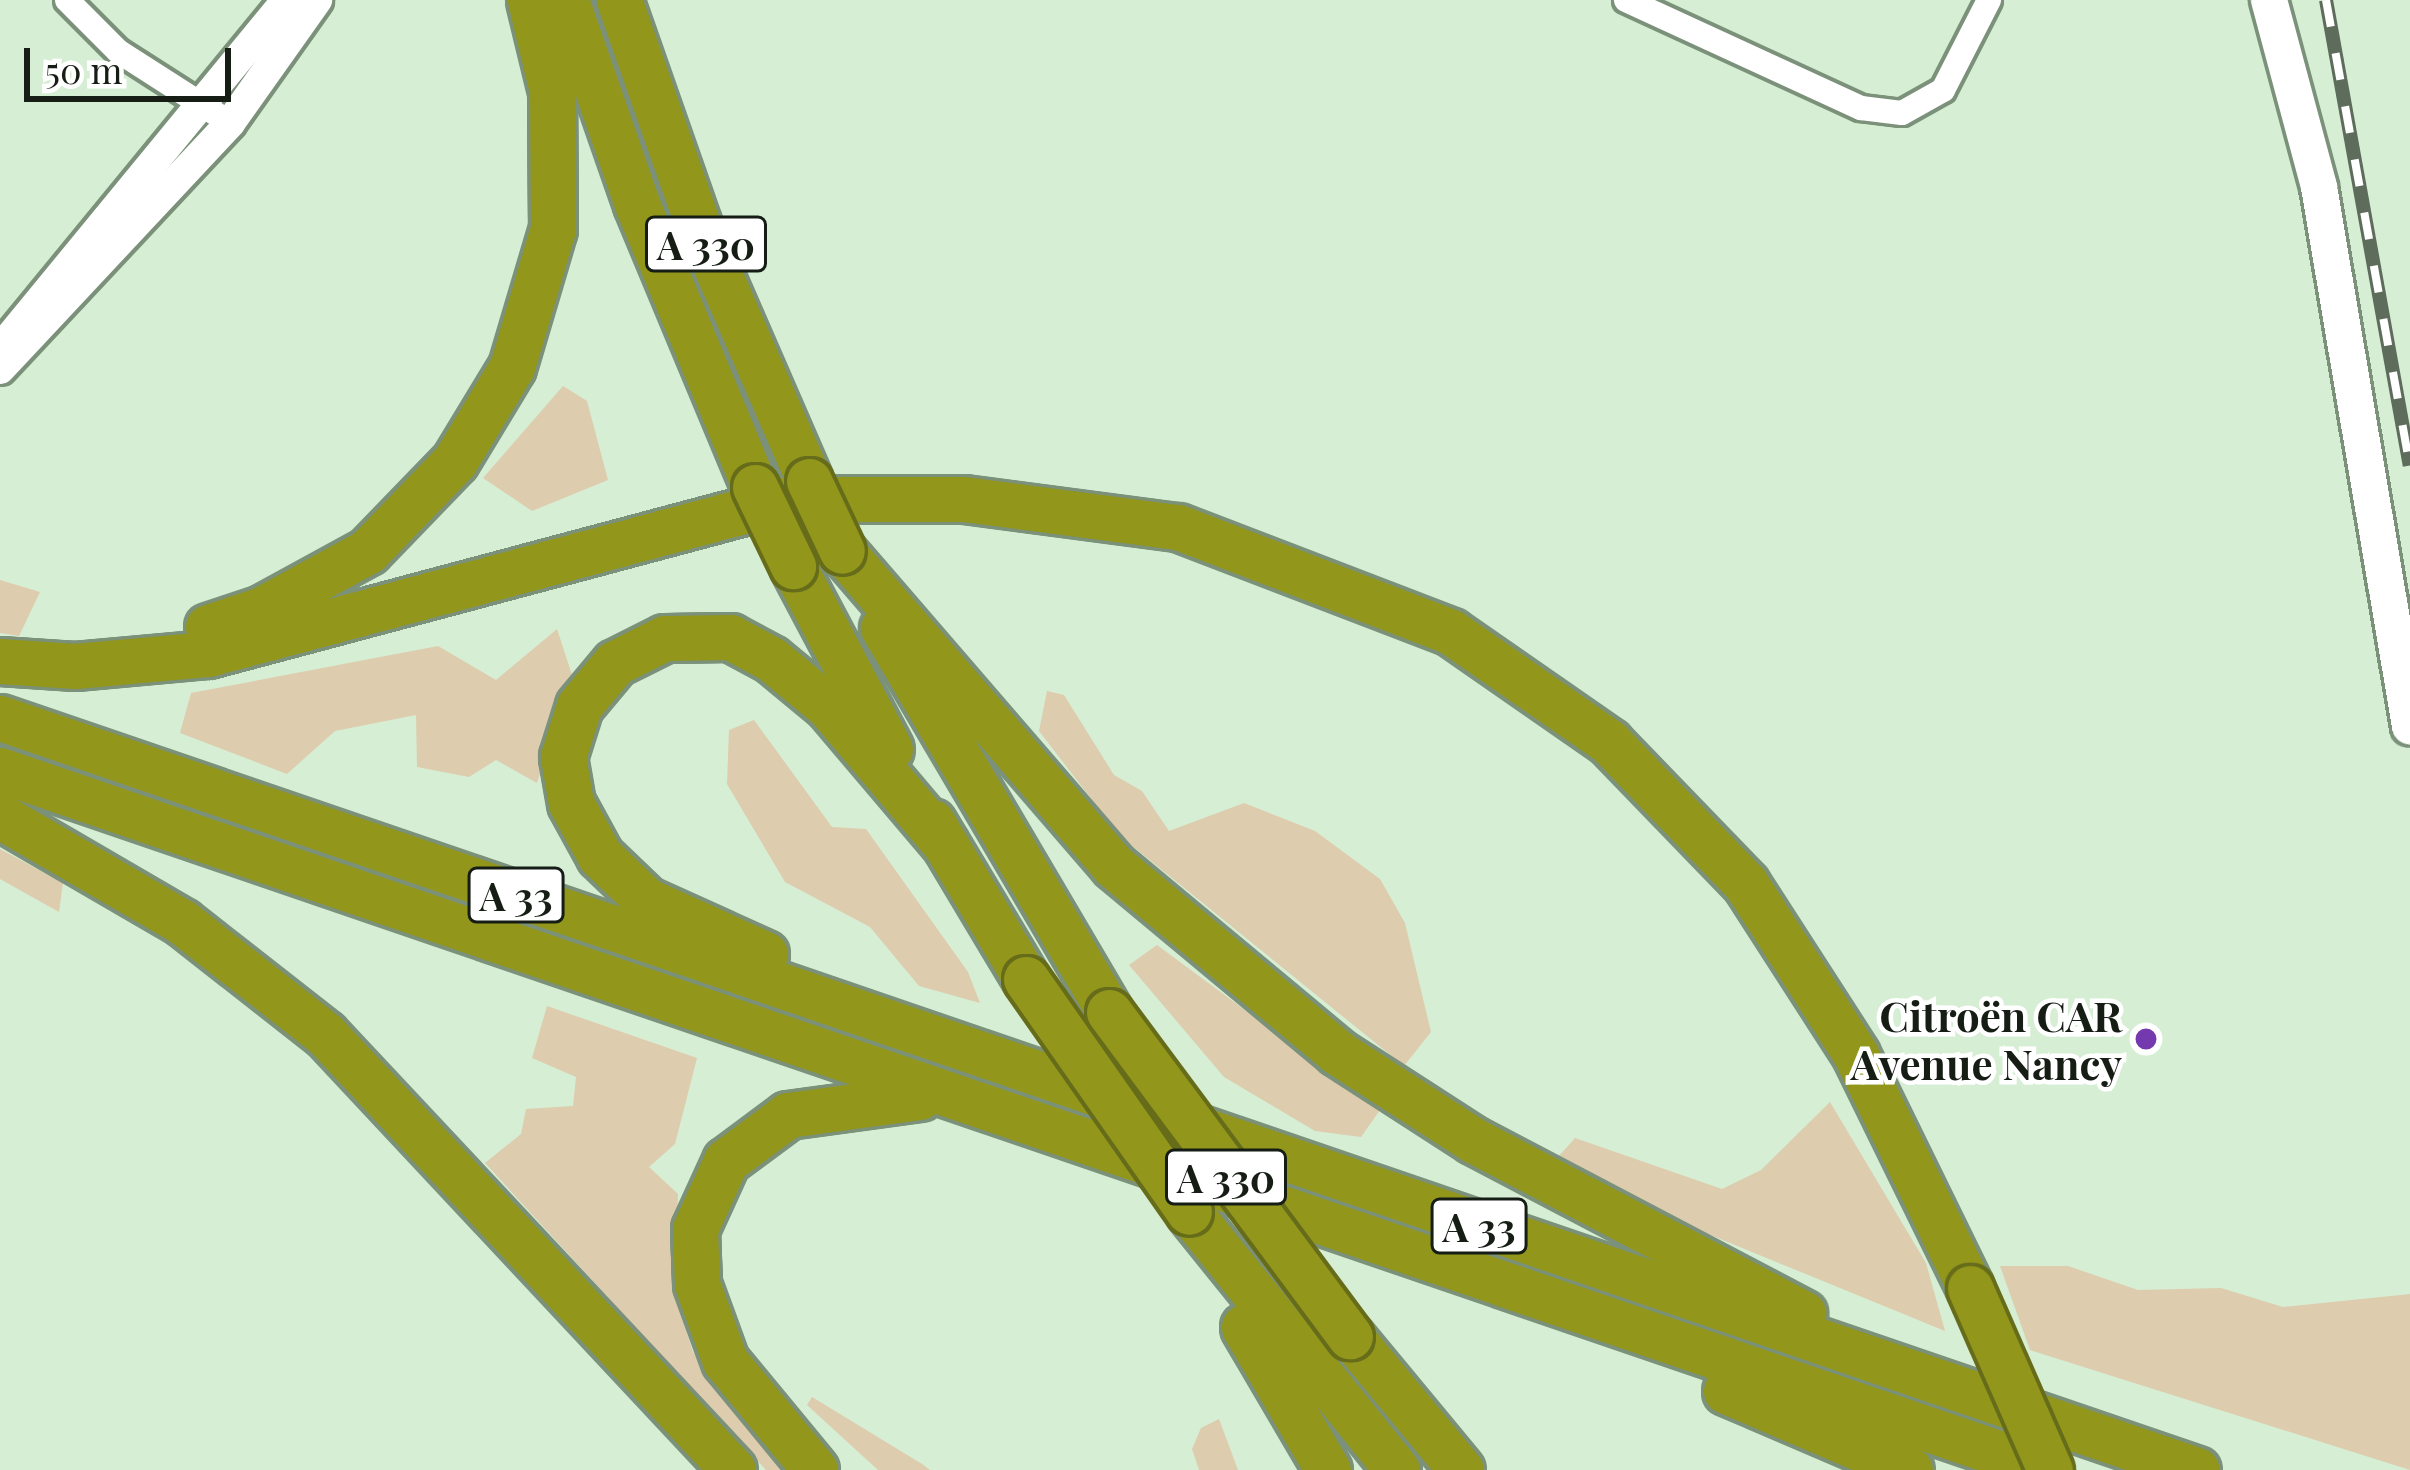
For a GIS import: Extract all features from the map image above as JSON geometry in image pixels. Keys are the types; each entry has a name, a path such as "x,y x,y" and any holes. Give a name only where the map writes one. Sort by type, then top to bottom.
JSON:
{"highway":[{"path":"75,667 310,586 368,551 455,461 523,340 553,229 552,91 530,0"},
{"name":"A 330","path":"566,0 755,487 793,566 945,844 1026,979 1189,1212 1237,1295"},
{"name":"A 330","path":"619,0 697,223 809,481 966,781 1109,1012 1349,1336 1461,1470"},
{"path":"0,661 75,667 208,654 395,610 654,529 788,499 964,499 1178,527 1451,632 1609,742 1746,884 1856,1055 1970,1288 2049,1470"},
{"path":"842,551 1114,866 1336,1052 1473,1140 1928,1379"},
{"path":"945,844 828,706 730,637 665,638 615,663 579,706 562,757 571,803 599,856 646,900 1031,1073"},
{"name":"A 33","path":"0,718 2197,1470"},
{"name":"A 33","path":"0,770 2049,1470"},
{"path":"0,816 163,910 325,1034 733,1470"},
{"path":"815,1470 753,1402 708,1327 694,1256 702,1204 726,1161 788,1114 833,1102 947,1096"},
{"path":"1237,1295 1328,1470"},
{"path":"1237,1295 1396,1470"},
{"path":"1552,1304 1639,1356 1910,1470"}],"main road":[{"path":"2270,0 2319,187 2410,726"}],"street":[{"path":"67,0 118,51 230,123"},
{"path":"0,350 287,0"},
{"path":"0,369 230,123 317,0"},
{"path":"1626,0 1861,108 1902,113 1943,89 1989,0"}],"shaded area":[{"path":"563,386 587,401 608,480 532,511 483,478"},
{"path":"0,580 40,592 19,636 0,633"},
{"path":"557,629 572,675 537,783 496,760 469,777 417,767 416,715 335,731 287,774 180,733 191,693 438,646 496,680"},
{"path":"1047,691 1064,695 1114,775 1142,791 1169,831 1244,803 1315,831 1380,879 1405,923 1431,1032 1404,1066 1120,836 1039,731"},
{"path":"754,720 832,827 866,829 968,972 980,1003 919,986 870,927 785,882 727,784 729,730"},
{"path":"0,849 63,883 59,912 0,879"},
{"path":"1157,945 1380,1110 1361,1137 1315,1131 1224,1077 1129,965"},
{"path":"547,1006 697,1058 675,1144 649,1167 678,1194 674,1292 693,1352 787,1470 766,1470 485,1163 521,1134 526,1109 573,1106 576,1077 532,1058"},
{"path":"1830,1102 1926,1263 1945,1331 1647,1209 1558,1157 1575,1138 1722,1189 1761,1170"},
{"path":"2000,1266 2068,1266 2138,1290 2221,1288 2283,1307 2410,1294 2410,1470 2030,1350"},
{"path":"812,1397 930,1470 878,1470 807,1405"},
{"path":"1219,1419 1238,1470 1199,1470 1192,1449 1201,1428"}],"railway":[{"path":"2326,0 2410,465"}],"place":[{"name":"Citroën CAR Avenue Nancy","path":"2146,1039"}]}
